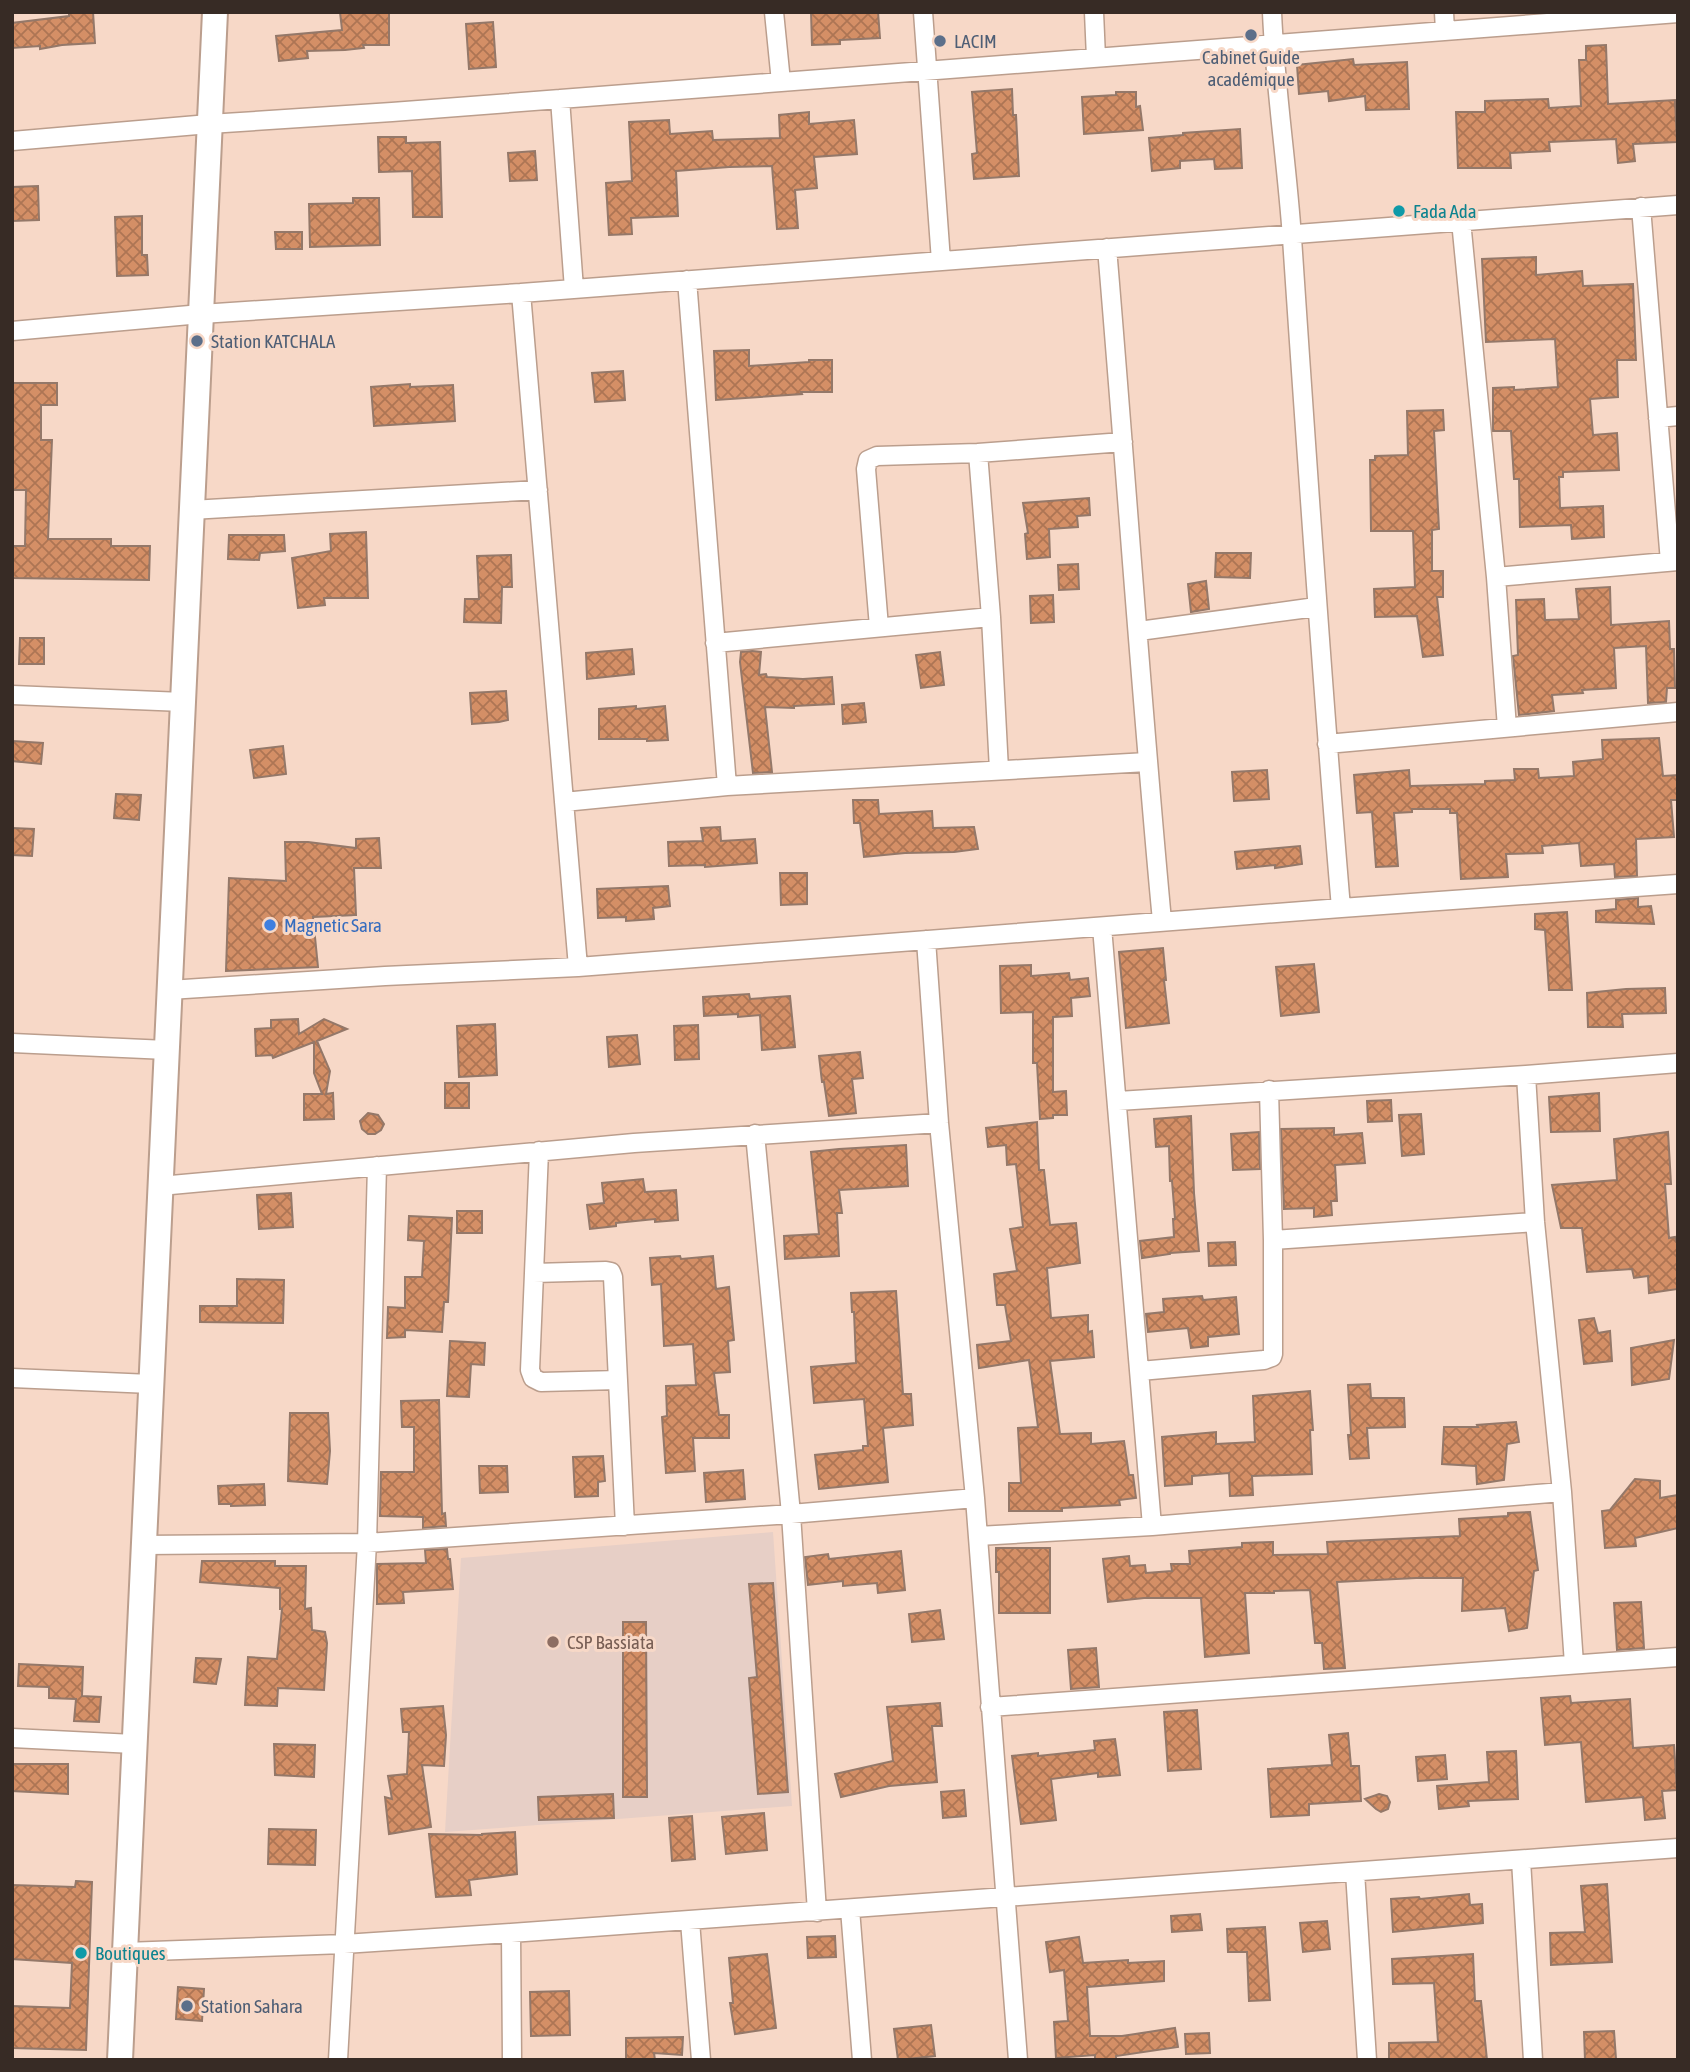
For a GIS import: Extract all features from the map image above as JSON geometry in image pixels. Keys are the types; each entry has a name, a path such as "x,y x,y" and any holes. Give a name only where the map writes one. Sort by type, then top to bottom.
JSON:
{"street":[{"path":"120,2060 215,12"},
{"path":"774,12 781,82"},
{"path":"923,12 941,261"},
{"path":"1094,12 1096,58"},
{"path":"1272,12 1292,234 1317,607 1341,908"},
{"path":"1444,12 1446,31"},
{"path":"12,141 1678,13"},
{"path":"560,99 574,289"},
{"path":"12,331 201,314 521,293 1678,205"},
{"path":"1496,577 1674,562 1657,418 1641,207"},
{"path":"1461,221 1496,577 1507,728"},
{"path":"1107,248 1162,921"},
{"path":"687,280 727,786"},
{"path":"521,293 578,967"},
{"path":"1657,418 1678,416"},
{"path":"879,627 866,469 868,460 877,456 978,453 1123,442"},
{"path":"978,453 991,617 999,770"},
{"path":"191,510 538,490"},
{"path":"1139,631 1317,607"},
{"path":"715,643 991,617"},
{"path":"12,695 183,702"},
{"path":"1327,744 1678,712"},
{"path":"564,802 727,786 1147,762"},
{"path":"169,990 578,967 1678,884"},
{"path":"1102,927 1152,1526"},
{"path":"926,940 939,1123 975,1498 1018,2060"},
{"path":"12,1043 166,1050"},
{"path":"1118,1101 1678,1063"},
{"path":"1526,1075 1535,1222 1562,1492 1574,1664"},
{"path":"1140,1371 1264,1360 1272,1357 1273,1240 1269,1090"},
{"path":"160,1186 539,1151 939,1123"},
{"path":"755,1134 792,1514 817,1912"},
{"path":"539,1151 530,1370 533,1378 541,1382 618,1380"},
{"path":"338,2060 367,1543 377,1166"},
{"path":"1273,1240 1535,1222"},
{"path":"534,1273 611,1272 613,1277 625,1526"},
{"path":"12,1378 151,1384"},
{"path":"978,1536 1152,1526 1562,1492"},
{"path":"144,1545 367,1543 792,1514 975,1498"},
{"path":"990,1707 1678,1657"},
{"path":"12,1738 134,1744"},
{"path":"125,1952 344,1944 511,1933 1678,1848"},
{"path":"1521,1860 1533,2060"},
{"path":"1355,1872 1367,2060"},
{"path":"850,1909 862,2060"},
{"path":"690,1921 701,2060"},
{"path":"511,1933 512,2060"}],"shaded area":[{"path":"773,1532 792,1806 445,1832 461,1558"}],"building":[{"path":"69,12 93,12 95,43 40,49 40,46 12,48 12,23 69,16"},
{"path":"340,12 389,12 389,45 307,51 308,58 279,61 276,36 342,30"},
{"path":"811,12 878,12 880,38 840,40 840,44 812,45"},
{"path":"493,22 496,67 469,69 466,24"},
{"path":"1606,45 1608,104 1675,100 1677,142 1633,144 1635,161 1618,163 1616,139 1549,142 1550,151 1510,153 1511,168 1458,168 1456,112 1485,112 1485,101 1548,99 1549,108 1581,106 1579,60 1586,60 1586,46"},
{"path":"1353,59 1354,65 1407,62 1409,109 1366,110 1365,96 1329,101 1328,91 1299,94 1297,65"},
{"path":"1012,89 1019,176 974,179 972,154 977,153 972,92"},
{"path":"1116,92 1136,92 1136,107 1140,106 1143,130 1084,134 1082,97 1116,95"},
{"path":"809,112 809,124 854,120 857,154 814,157 817,188 795,190 798,228 777,229 772,166 729,167 676,171 678,216 631,218 632,234 609,235 606,183 632,181 629,122 669,120 670,134 712,131 713,140 780,138 779,115"},
{"path":"1240,129 1242,168 1215,169 1214,159 1180,161 1180,168 1152,171 1149,138"},
{"path":"378,137 406,137 406,143 440,142 442,217 413,217 412,171 379,172"},
{"path":"535,151 537,180 510,181 508,153"},
{"path":"38,186 39,220 12,221 12,187"},
{"path":"353,198 379,198 380,245 310,247 309,204 353,203"},
{"path":"142,216 142,255 147,255 148,275 117,276 115,217"},
{"path":"275,232 302,232 302,249 276,249"},
{"path":"1536,257 1536,275 1582,271 1583,286 1633,284 1636,360 1617,360 1618,397 1590,399 1593,435 1617,433 1619,470 1563,472 1563,477 1559,477 1560,508 1603,506 1604,537 1572,539 1571,525 1520,527 1519,479 1514,479 1511,431 1493,431 1493,388 1514,387 1514,390 1558,387 1555,339 1486,342 1482,259"},
{"path":"749,350 749,366 832,360 832,392 801,392 802,394 716,400 714,351"},
{"path":"623,371 625,400 595,402 592,373"},
{"path":"12,383 57,383 57,405 41,405 41,440 52,440 48,539 111,539 111,546 150,546 149,580 12,578 12,546 25,546 26,490 12,490"},
{"path":"410,384 410,387 453,385 455,421 374,426 371,387"},
{"path":"1443,410 1444,430 1434,431 1439,529 1432,530 1432,571 1443,571 1443,597 1437,597 1443,655 1423,657 1417,616 1375,617 1374,589 1415,587 1413,531 1371,531 1370,460 1375,460 1375,456 1408,455 1407,411"},
{"path":"1089,498 1090,515 1077,516 1078,527 1049,529 1050,557 1027,559 1025,534 1028,533 1023,503"},
{"path":"366,532 368,598 324,598 325,605 298,608 292,558 331,551 330,534"},
{"path":"229,535 284,535 285,551 260,553 259,560 228,559"},
{"path":"1216,553 1251,553 1250,578 1215,577"},
{"path":"511,555 512,587 502,587 501,623 464,622 465,599 479,599 477,556"},
{"path":"1078,564 1079,589 1059,590 1058,565"},
{"path":"1206,581 1209,609 1191,612 1188,584"},
{"path":"1610,587 1611,625 1669,621 1670,649 1674,649 1675,688 1667,688 1666,702 1648,703 1646,646 1614,648 1616,688 1552,695 1554,711 1519,715 1513,656 1518,655 1516,600 1544,599 1545,620 1579,619 1576,589"},
{"path":"1053,595 1054,622 1031,623 1030,596"},
{"path":"20,638 44,638 44,664 19,664"},
{"path":"632,649 634,674 587,679 586,653"},
{"path":"741,652 761,652 759,675 803,679 832,677 834,704 794,708 765,707 772,772 753,773 740,662"},
{"path":"940,652 944,685 921,688 916,655"},
{"path":"506,691 508,720 472,724 470,693"},
{"path":"864,703 866,722 843,724 842,705"},
{"path":"636,706 636,709 665,706 668,740 599,739 599,709"},
{"path":"1659,738 1663,776 1678,775 1678,800 1671,800 1674,837 1636,839 1637,876 1615,877 1614,864 1581,866 1579,843 1542,846 1543,853 1506,854 1508,877 1461,879 1457,813 1450,813 1450,809 1412,809 1412,812 1394,813 1398,866 1376,867 1372,812 1357,813 1354,775 1409,770 1410,786 1485,784 1485,781 1515,780 1514,769 1538,769 1539,778 1574,776 1573,762 1603,759 1602,740"},
{"path":"12,741 43,743 41,764 12,761"},
{"path":"283,746 286,774 254,778 250,750"},
{"path":"1267,770 1269,799 1234,801 1232,772"},
{"path":"116,794 141,795 139,820 114,818"},
{"path":"853,800 878,800 879,814 932,811 933,828 974,827 978,849 864,857 860,823 854,823"},
{"path":"720,827 721,841 755,839 757,863 705,867 669,866 668,842 703,841 701,828"},
{"path":"12,828 34,829 32,856 12,855"},
{"name":"Magnetic Sara","path":"379,838 381,868 354,868 356,915 313,917 318,967 226,971 229,878 286,881 285,842 356,848 356,839"},
{"path":"1300,846 1302,864 1237,869 1235,852"},
{"path":"780,873 807,873 807,904 781,905"},
{"path":"668,886 670,906 653,908 654,919 626,921 626,917 598,918 597,889"},
{"path":"1638,898 1638,907 1651,906 1654,924 1596,922 1596,911 1616,909 1616,900"},
{"path":"1567,912 1572,990 1549,990 1545,930 1535,929 1535,914"},
{"path":"1163,948 1169,1023 1126,1028 1119,952"},
{"path":"1314,964 1319,1012 1281,1016 1276,967"},
{"path":"1031,965 1031,976 1069,973 1070,980 1088,978 1090,996 1071,998 1072,1016 1053,1017 1053,1092 1066,1091 1067,1115 1053,1115 1053,1118 1040,1119 1037,1063 1033,1063 1033,1012 1001,1013 1000,966"},
{"path":"1665,988 1666,1013 1622,1014 1623,1027 1588,1027 1587,993"},
{"path":"749,994 750,999 790,996 795,1047 762,1050 760,1015 704,1016 703,997"},
{"path":"298,1019 299,1034 324,1019 347,1029 317,1041 330,1071 326,1094 333,1093 334,1119 304,1120 304,1094 322,1094 314,1073 314,1042 273,1058 272,1055 256,1056 255,1029 271,1028 271,1020"},
{"path":"495,1024 497,1075 459,1077 457,1026"},
{"path":"698,1025 699,1059 675,1060 674,1026"},
{"path":"637,1035 640,1064 609,1067 607,1037"},
{"path":"860,1052 863,1078 852,1079 856,1113 829,1116 819,1056"},
{"path":"445,1083 469,1083 469,1108 445,1108"},
{"path":"1599,1093 1600,1131 1551,1132 1549,1097"},
{"path":"1391,1100 1392,1121 1368,1122 1367,1101"},
{"path":"368,1113 378,1115 384,1124 375,1134 368,1134 362,1129 360,1121"},
{"path":"1421,1114 1424,1154 1402,1156 1399,1115"},
{"path":"1191,1116 1199,1251 1142,1258 1140,1241 1174,1237 1169,1146 1156,1147 1154,1119"},
{"path":"1037,1122 1039,1170 1044,1170 1050,1225 1076,1223 1080,1263 1047,1268 1051,1318 1088,1315 1088,1332 1092,1331 1094,1357 1050,1361 1060,1434 1091,1433 1091,1444 1124,1441 1129,1475 1133,1475 1136,1498 1119,1500 1120,1505 1062,1508 1062,1511 1009,1511 1009,1483 1021,1483 1018,1428 1038,1427 1029,1360 979,1368 977,1345 1011,1341 1005,1305 997,1305 994,1274 1017,1271 1010,1229 1023,1227 1016,1164 1007,1165 1006,1145 988,1147 986,1128"},
{"path":"1334,1128 1334,1135 1362,1133 1365,1163 1335,1165 1337,1201 1331,1201 1332,1215 1314,1217 1314,1208 1284,1209 1281,1129"},
{"path":"1259,1132 1260,1169 1233,1170 1231,1134"},
{"path":"1668,1132 1671,1184 1665,1184 1669,1238 1675,1237 1678,1246 1678,1289 1649,1293 1648,1276 1634,1278 1632,1269 1587,1272 1582,1228 1561,1228 1552,1185 1617,1180 1614,1139"},
{"path":"906,1145 908,1186 839,1190 842,1213 837,1213 839,1256 785,1259 784,1236 819,1234 811,1152"},
{"path":"643,1179 645,1192 676,1190 678,1220 655,1222 655,1219 590,1229 587,1205 604,1203 602,1183"},
{"path":"291,1193 293,1227 259,1229 257,1195"},
{"path":"457,1211 482,1211 482,1233 457,1233"},
{"path":"409,1216 452,1218 448,1302 444,1302 442,1332 405,1330 405,1337 387,1338 388,1307 405,1308 405,1277 422,1277 424,1241 408,1240"},
{"path":"1235,1242 1236,1265 1209,1266 1208,1243"},
{"path":"680,1256 681,1259 713,1256 716,1289 729,1287 734,1340 728,1341 730,1372 714,1373 719,1415 729,1415 729,1438 693,1438 695,1471 666,1473 662,1417 667,1416 666,1386 696,1385 693,1344 664,1346 661,1284 652,1285 650,1258"},
{"path":"237,1279 284,1280 283,1323 200,1322 200,1306 237,1306"},
{"path":"896,1291 903,1394 911,1394 913,1425 883,1428 888,1482 819,1489 815,1455 863,1450 863,1446 868,1446 864,1399 814,1403 811,1367 856,1363 851,1293"},
{"path":"1202,1296 1203,1300 1236,1297 1239,1334 1208,1337 1208,1346 1191,1348 1188,1328 1148,1332 1146,1314 1164,1312 1163,1299"},
{"path":"1594,1318 1598,1333 1610,1331 1612,1361 1584,1364 1579,1320"},
{"path":"1674,1340 1669,1379 1632,1385 1631,1348"},
{"path":"450,1341 485,1343 484,1365 471,1364 469,1397 447,1396"},
{"path":"1370,1384 1371,1398 1404,1398 1405,1427 1367,1428 1369,1458 1350,1459 1348,1385"},
{"path":"1310,1391 1312,1474 1252,1476 1253,1495 1230,1496 1229,1473 1192,1476 1192,1484 1165,1486 1162,1437 1216,1432 1216,1444 1255,1442 1253,1396"},
{"path":"439,1400 442,1514 445,1513 446,1526 423,1528 423,1517 380,1516 381,1472 414,1472 414,1427 402,1427 401,1401"},
{"path":"290,1413 328,1413 330,1451 327,1484 288,1481"},
{"path":"1516,1422 1519,1442 1507,1444 1504,1480 1477,1484 1476,1466 1442,1464 1444,1427 1478,1427 1477,1425"},
{"path":"603,1456 605,1481 598,1482 598,1496 575,1497 573,1457"},
{"path":"479,1466 507,1466 508,1492 480,1493"},
{"path":"743,1470 745,1499 706,1502 704,1473"},
{"path":"1635,1479 1660,1481 1660,1498 1678,1495 1678,1528 1635,1538 1636,1546 1605,1548 1602,1511 1610,1510"},
{"path":"264,1484 265,1505 219,1504 218,1486"},
{"path":"1530,1512 1538,1570 1534,1571 1527,1628 1509,1631 1505,1608 1462,1611 1463,1578 1337,1582 1345,1668 1324,1669 1322,1643 1315,1643 1310,1590 1245,1593 1249,1653 1205,1657 1201,1598 1144,1598 1108,1602 1103,1559 1129,1556 1130,1566 1145,1565 1146,1573 1172,1571 1171,1564 1190,1564 1189,1551 1242,1547 1242,1543 1273,1542 1273,1555 1328,1554 1327,1542 1460,1536 1459,1519"},
{"path":"996,1548 1050,1548 1050,1613 999,1613"},
{"path":"447,1549 453,1589 403,1592 404,1603 377,1604 377,1564 426,1563 425,1550"},
{"path":"901,1551 905,1590 878,1593 877,1583 843,1586 843,1581 808,1585 805,1557 828,1554 829,1559"},
{"path":"202,1561 275,1561 275,1566 306,1566 305,1609 311,1608 312,1630 325,1632 327,1643 324,1690 278,1688 277,1706 245,1705 248,1657 277,1659 282,1609 280,1588 200,1582"},
{"path":"773,1583 788,1792 758,1794 749,1678 757,1677 749,1584"},
{"path":"1641,1602 1644,1648 1617,1650 1614,1603"},
{"path":"940,1610 944,1639 912,1642 909,1614"},
{"path":"623,1622 646,1622 647,1797 623,1797"},
{"path":"1096,1648 1099,1687 1071,1689 1068,1650"},
{"path":"196,1658 221,1659 216,1684 194,1682"},
{"path":"19,1664 83,1667 82,1696 101,1697 99,1722 74,1721 76,1699 49,1698 49,1687 18,1686"},
{"path":"1570,1696 1571,1703 1630,1699 1633,1748 1674,1745 1677,1790 1662,1791 1665,1818 1645,1820 1643,1797 1586,1802 1581,1742 1545,1745 1541,1698"},
{"path":"940,1703 942,1726 932,1726 937,1782 889,1786 841,1797 835,1774 893,1761 887,1707"},
{"path":"443,1706 446,1735 444,1766 422,1765 431,1827 389,1834 385,1797 392,1799 388,1776 407,1774 409,1732 403,1732 401,1709"},
{"path":"1197,1710 1201,1769 1168,1771 1164,1712"},
{"path":"1348,1733 1351,1766 1359,1766 1361,1801 1309,1804 1309,1815 1271,1817 1268,1769 1332,1765 1329,1735"},
{"path":"1115,1739 1120,1775 1098,1777 1098,1773 1051,1779 1056,1820 1021,1824 1012,1756 1095,1750 1094,1741"},
{"path":"274,1744 315,1745 314,1777 275,1775"},
{"path":"1516,1751 1518,1799 1468,1801 1469,1806 1439,1809 1437,1786 1489,1782 1487,1752"},
{"path":"1445,1755 1447,1779 1418,1781 1416,1757"},
{"path":"12,1764 68,1764 68,1794 12,1791"},
{"path":"964,1790 966,1816 943,1818 941,1792"},
{"path":"613,1794 614,1818 539,1820 538,1797"},
{"path":"1379,1794 1387,1796 1390,1802 1388,1809 1381,1812 1365,1799"},
{"path":"764,1813 767,1850 726,1854 722,1817"},
{"path":"692,1816 695,1859 672,1861 669,1818"},
{"path":"269,1829 316,1830 315,1865 268,1864"},
{"path":"515,1832 517,1874 469,1880 471,1895 436,1897 429,1834 482,1835"},
{"path":"76,1881 92,1882 86,2050 12,2048 12,2006 70,2008 72,1963 12,1959 12,1885 75,1887"},
{"path":"1607,1884 1612,1962 1551,1965 1550,1933 1585,1932 1581,1886"},
{"path":"1469,1894 1470,1905 1482,1904 1483,1923 1393,1932 1391,1899"},
{"path":"1200,1914 1202,1930 1172,1932 1171,1916"},
{"path":"1327,1921 1330,1949 1303,1952 1300,1923"},
{"path":"1265,1927 1270,2000 1249,2001 1247,1952 1228,1952 1227,1929"},
{"path":"835,1936 836,1957 808,1958 807,1937"},
{"path":"1079,1937 1083,1963 1164,1961 1164,1981 1087,1987 1090,2036 1122,2036 1175,2028 1178,2047 1116,2056 1116,2060 1095,2060 1095,2055 1056,2058 1054,2022 1068,2021 1064,1970 1050,1972 1046,1942"},
{"path":"767,1954 776,2028 735,2034 730,2003 733,2003 729,1958"},
{"path":"1473,1954 1475,2001 1481,2001 1487,2060 1389,2060 1389,2043 1438,2042 1434,1983 1393,1984 1392,1959"},
{"path":"178,1987 204,1989 202,2021 176,2019"},
{"path":"569,1991 570,2035 531,2036 530,1992"},
{"path":"931,2025 935,2056 898,2060 894,2029"},
{"path":"1614,2031 1616,2059 1585,2060 1584,2032"},
{"path":"1209,2033 1210,2053 1186,2054 1185,2034"},
{"path":"683,2037 682,2055 654,2053 655,2060 626,2060 626,2038"}],"place":[{"name":"Cabinet Guide académique","path":"1251,35"},
{"name":"LACIM","path":"940,41"},
{"name":"Fada Ada","path":"1399,211"},
{"name":"Station KATCHALA","path":"197,341"},
{"name":"Magnetic Sara","path":"270,925"},
{"name":"CSP Bassiata","path":"553,1642"},
{"name":"Boutiques","path":"81,1953"},
{"name":"Station Sahara","path":"187,2006"}]}
